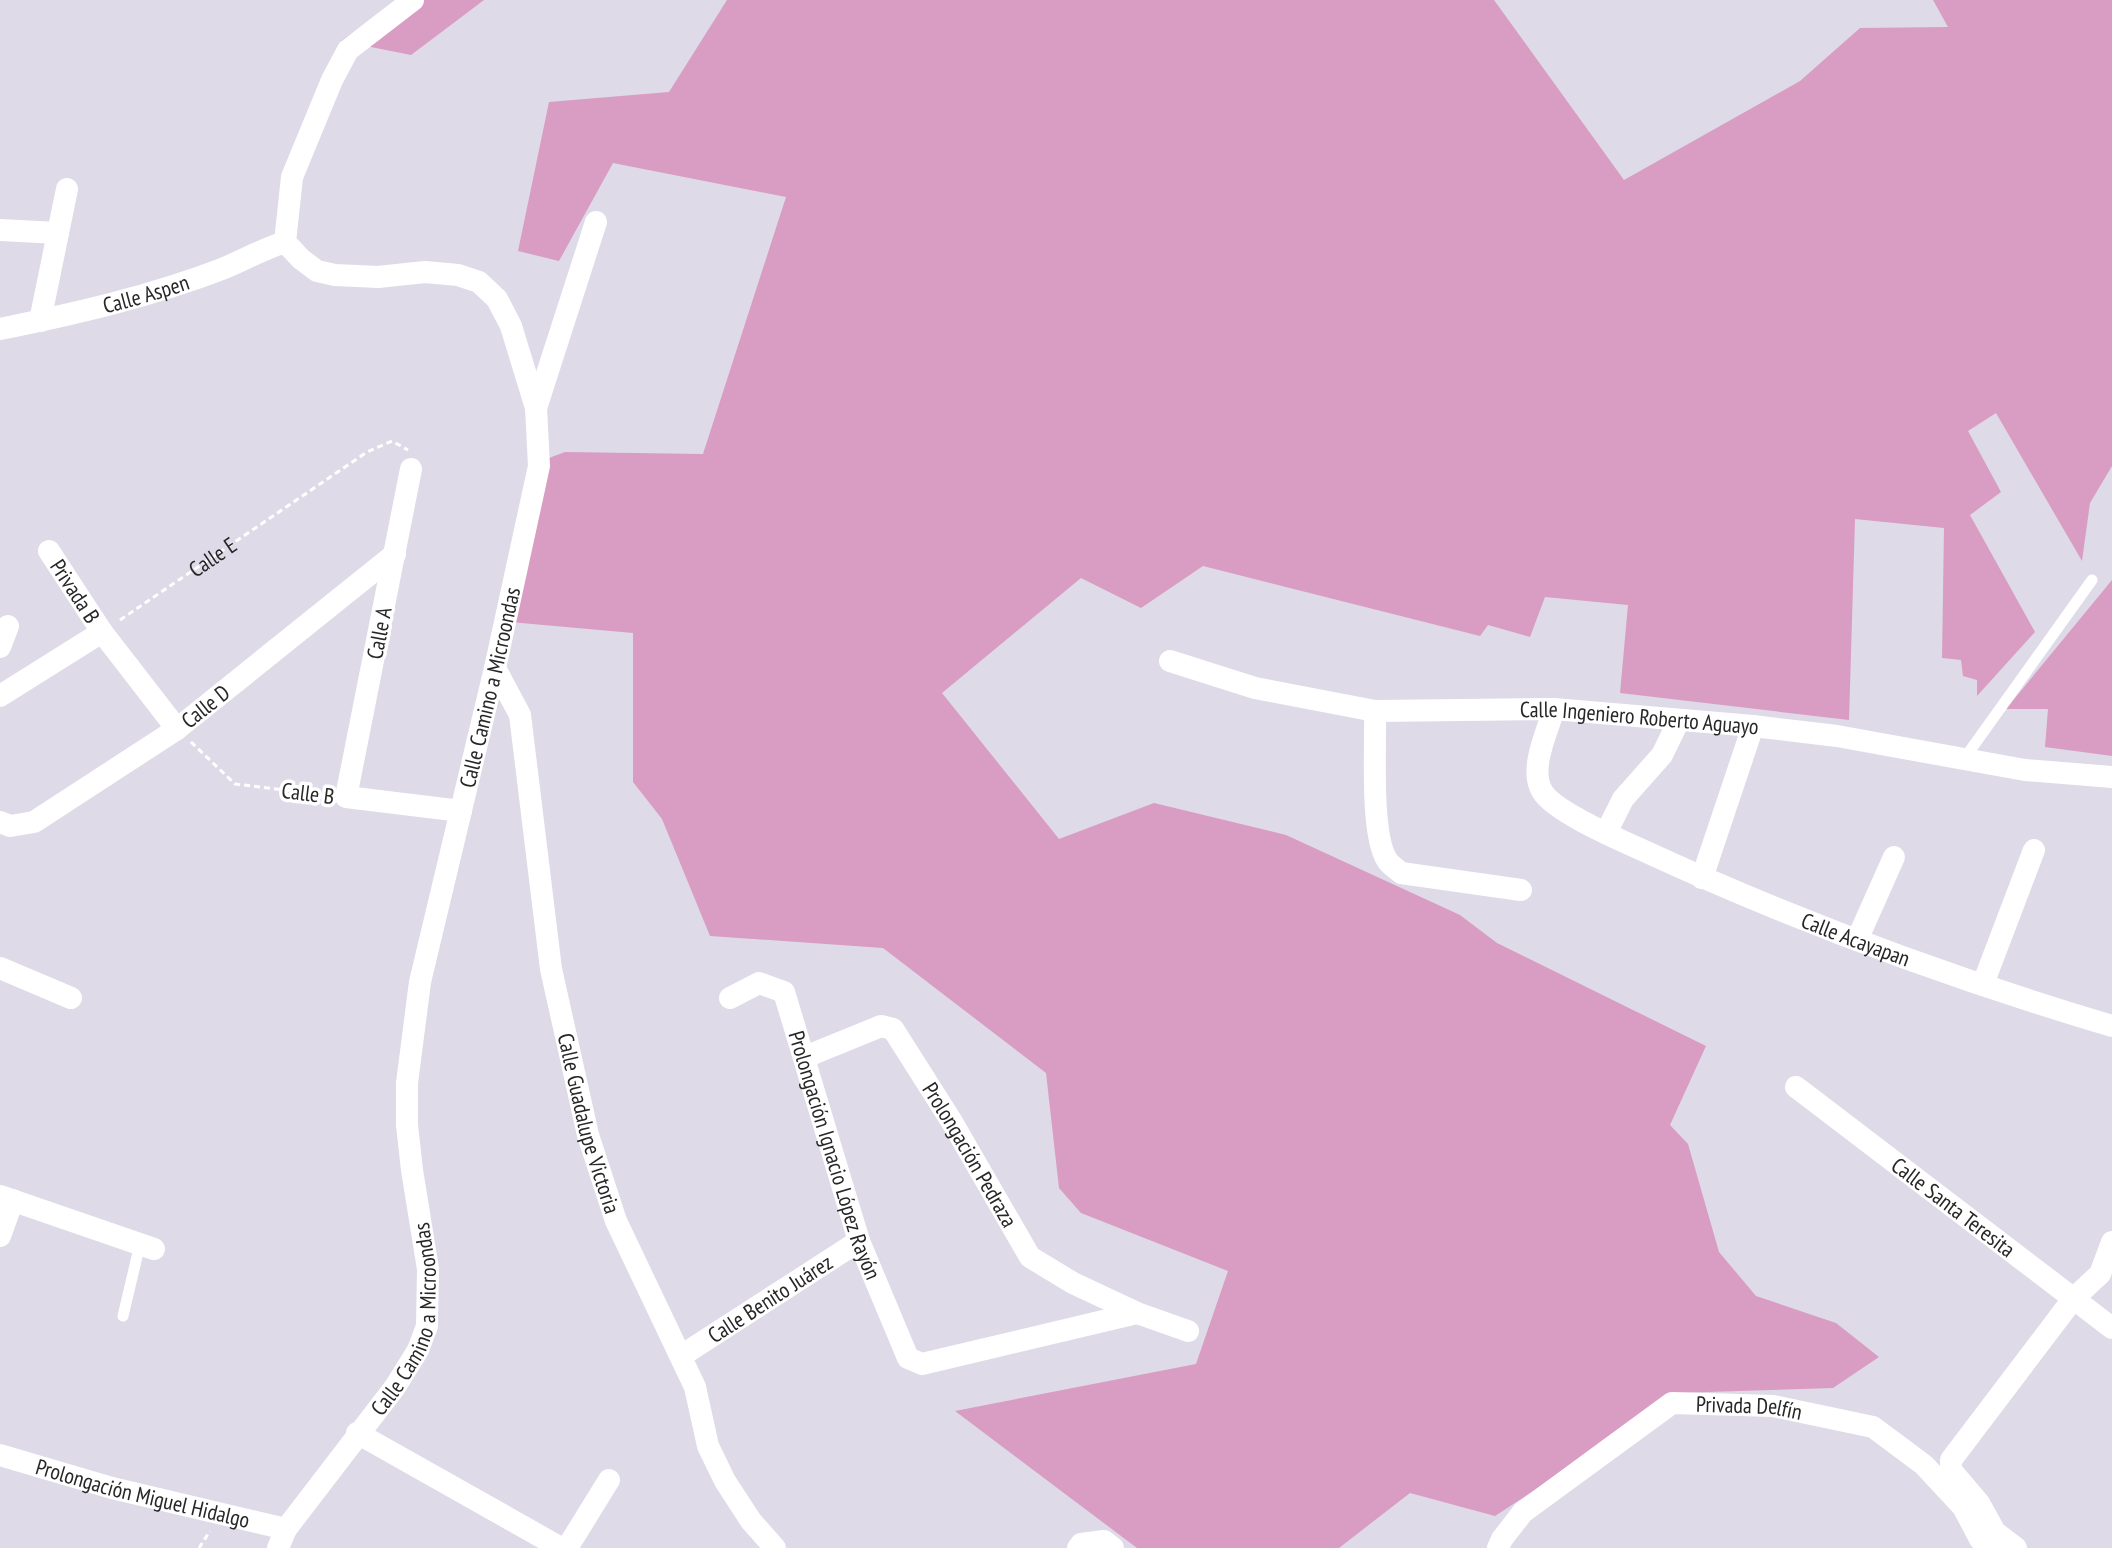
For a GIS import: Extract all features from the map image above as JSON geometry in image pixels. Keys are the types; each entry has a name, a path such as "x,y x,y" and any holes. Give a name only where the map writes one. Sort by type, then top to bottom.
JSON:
{"street":[{"path":"285,242 292,177 337,70 348,50 359,39 413,0"},
{"path":"40,321 67,189"},
{"path":"536,408 596,222"},
{"path":"0,230 58,233"},
{"name":"Calle Aspen","path":"0,329 142,294 196,277 285,242"},
{"name":"Calle Camino a Microondas","path":"282,1538 357,1433 395,1387 418,1350 427,1326 428,1269 407,1125 407,1083 420,982 495,668 539,466 536,408 511,326 497,299 479,282 458,275 425,272 378,277 335,275 317,271 285,242"},
{"name":"Calle A","path":"346,797 411,469"},
{"name":"Privada B","path":"49,551 102,632 177,729"},
{"name":"Calle D","path":"0,822 10,826 34,822 177,729 395,554"},
{"path":"0,696 102,632"},
{"name":"Calle Ingeniero Roberto Aguayo","path":"1170,661 1255,688 1375,711 1554,709 1753,726 1837,736 2025,770 2112,777"},
{"name":"Calle Guadalupe Victoria","path":"495,668 520,715 551,969 588,1135 616,1221 695,1387 708,1446 725,1481 751,1521 775,1548"},
{"name":"Calle Acayapan","path":"1554,709 1538,767 1538,783 1543,794 1554,803 1606,833 1702,878 1857,940 2112,1026"},
{"path":"1375,711 1377,805 1380,840 1387,861 1401,873 1521,890"},
{"path":"1606,833 1623,799 1662,755 1679,720"},
{"path":"1702,878 1753,726"},
{"name":"Calle B","path":"346,797 461,811"},
{"path":"1983,984 2034,850"},
{"path":"1857,940 1894,857"},
{"path":"0,968 71,998"},
{"name":"Prolongación Ignacio López Rayón","path":"730,998 759,983 784,992 859,1241 908,1358 922,1364 1137,1313"},
{"name":"Prolongación Pedraza","path":"805,1057 881,1026 893,1029 952,1122 1030,1257 1073,1283 1137,1313 1188,1331"},
{"name":"Calle Santa Teresita","path":"1796,1087 2112,1328"},
{"path":"0,1236 6,1198 147,1246"},
{"name":"Calle Benito Juárez","path":"681,1356 859,1241"},
{"path":"2016,1548 1995,1532 1979,1503 1951,1470 1951,1460 2073,1299 2100,1274 2112,1242"},
{"name":"Privada Delfín","path":"1500,1544 1523,1512 1672,1403 1773,1406 1873,1427 1924,1465 1963,1507 1980,1539 1989,1548"},
{"path":"357,1433 561,1548"},
{"name":"Prolongación Miguel Hidalgo","path":"0,1455 282,1538"},
{"path":"567,1548 609,1480"},
{"path":"1078,1548 1081,1544 1104,1541 1113,1548"}],"lane":[{"path":"1963,759 2092,580"},
{"path":"123,1316 147,1246"}],"path":[{"name":"Calle E","path":"102,632 367,452 392,441 409,451 411,469"},
{"name":"Calle B","path":"177,729 235,784 346,797"}],"shaded area":[{"path":"398,0 484,0 411,55 341,41"},
{"path":"727,0 1494,0 1624,180 1800,81 1860,28 1948,27 1933,0 2112,0 2112,466 2090,503 2082,561 1996,413 1968,431 2001,492 1970,515 2035,632 1977,696 1977,680 1963,676 1961,660 1942,658 1944,528 1855,519 1849,720 1620,693 1628,605 1545,597 1530,637 1488,625 1480,636 1203,566 1141,608 1081,578 942,693 1059,839 1154,803 1286,835 1460,915 1497,943 1706,1046 1670,1125 1688,1144 1719,1252 1756,1296 1836,1323 1879,1357 1833,1388 1675,1393 1495,1516 1410,1493 1339,1548 1137,1548 955,1411 1196,1364 1228,1271 1081,1213 1059,1188 1046,1073 883,948 710,936 662,819 633,782 633,633 510,622 549,458 565,452 703,454 786,197 613,163 559,261 518,251 549,102 669,92"},
{"path":"2112,580 2112,756 2045,747 2048,709 2006,709"}]}
